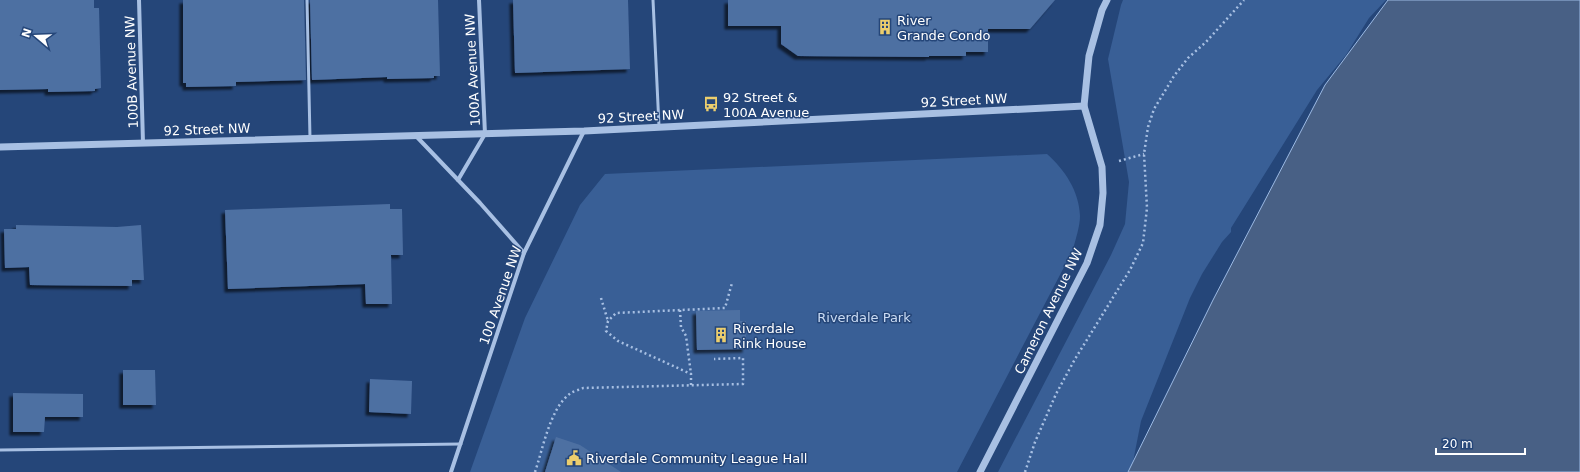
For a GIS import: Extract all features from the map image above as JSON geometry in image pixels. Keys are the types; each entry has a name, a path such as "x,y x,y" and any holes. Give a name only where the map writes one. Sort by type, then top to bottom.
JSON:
{"street":[{"name":"100B Avenue NW","path":"138,0 143,143"},
{"name":"100A Avenue NW","path":"458,180 485,134 479,0"},
{"path":"1084,106 1089,56 1102,10 1107,0"},
{"name":"92 Street NW","path":"0,147 414,134 485,134 584,131 1084,106"},
{"name":"Cameron Avenue NW","path":"980,472 1087,263 1100,226 1103,193 1102,167 1084,106"},
{"name":"100 Avenue NW","path":"451,472 524,253 584,131"},
{"path":"414,134 524,253"}],"lane":[{"path":"307,0 310,138"},
{"path":"653,0 659,127"},
{"path":"0,450 461,444"}],"path":[{"path":"1025,472 1035,442 1056,394 1075,359 1130,270 1143,243 1147,208 1144,154 1148,127 1154,109 1174,76 1188,58 1206,42 1244,0"},
{"path":"1102,167 1144,154"},
{"path":"608,321 616,313 725,308 732,283"},
{"path":"601,298 608,321 606,331 618,341 691,374"},
{"path":"680,310 681,327 686,336 691,385"},
{"path":"535,472 556,410 572,392 583,388 744,384 743,358 714,359"}],"green space":[{"path":"1123,0 1386,0 1369,18 1346,55 1317,90 1231,228 1231,232 1222,242 1202,274 1190,298 1141,421 1131,472 998,472 1111,255 1125,224 1129,182 1108,59"},
{"name":"Riverdale Park","path":"1047,154 1065,174 1077,198 1080,220 1073,250 957,472 470,472 525,318 580,205 605,174"}],"shaded area":[{"path":"1388,0 1580,0 1580,472 1128,472 1213,300 1325,85"}],"building":[{"path":"0,0 94,0 94,8 99,8 101,88 95,89 95,91 48,92 48,89 0,90"},
{"path":"183,0 304,0 306,80 236,82 236,86 186,87 186,83 183,83"},
{"path":"310,0 438,0 440,76 434,76 434,78 387,79 387,77 312,80"},
{"path":"513,0 628,0 630,69 515,73"},
{"name":"River Grande Condo","path":"728,0 1055,0 1030,29 988,29 988,52 966,52 966,56 929,57 798,56 781,44 781,26 728,26"},
{"path":"390,204 390,209 402,209 403,255 391,255 392,304 366,304 365,284 228,289 225,210"},
{"path":"16,225 117,227 141,225 144,280 132,280 132,286 30,285 29,267 5,268 4,229 16,229"},
{"name":"Riverdale Rink House","path":"740,310 740,321 746,321 746,349 697,350 696,311"},
{"path":"123,370 155,370 156,405 123,405"},
{"path":"370,379 412,381 411,414 369,412"},
{"path":"13,393 83,394 83,417 45,417 44,432 13,432"},
{"name":"Riverdale Community League Hall","path":"556,437 580,445 621,472 545,472"}],"place":[{"name":"River Grande Condo","path":"885,27"},
{"name":"92 Street & 100A Avenue","path":"711,104"},
{"name":"Riverdale Rink House","path":"721,335"},
{"name":"Riverdale Community League Hall","path":"574,458"}]}
